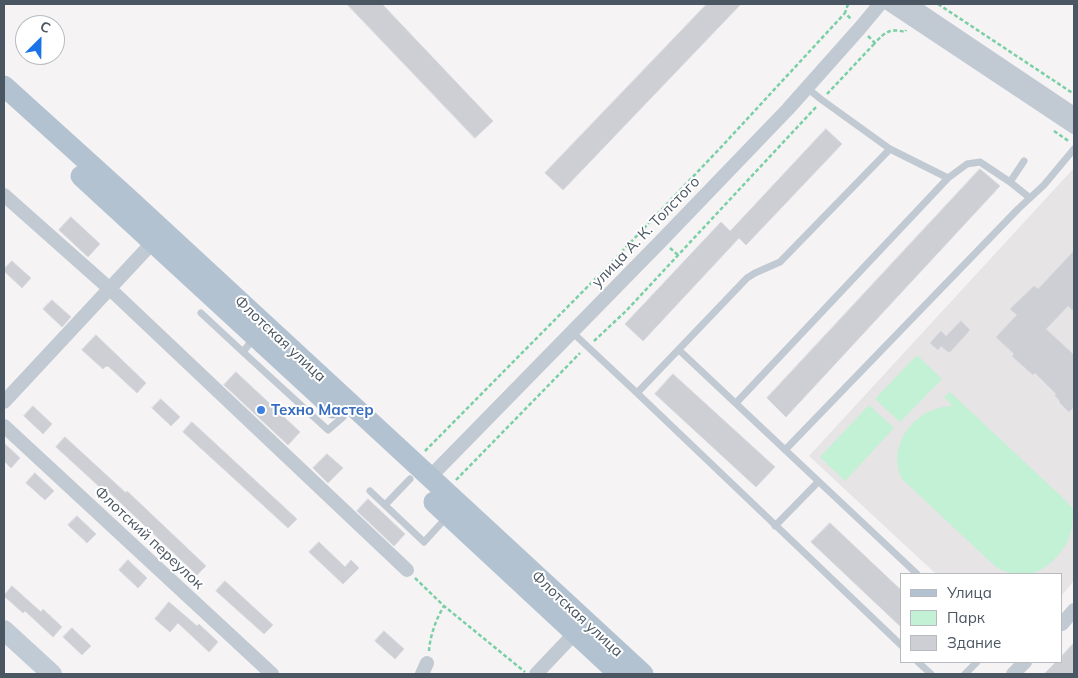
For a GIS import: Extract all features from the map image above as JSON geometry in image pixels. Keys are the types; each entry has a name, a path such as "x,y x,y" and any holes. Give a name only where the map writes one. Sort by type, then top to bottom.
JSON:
{"main road":[{"name":"Флотская улица","path":"4,86 144,213 420,478"},
{"name":"Флотская улица","path":"4,105 153,242 249,344 452,502 643,674"},
{"name":"Флотская улица","path":"452,502 574,634 619,674"}],"street":[{"name":"улица А. К. Толстого","path":"420,478 572,332 682,220 807,88 880,4"},
{"path":"889,4 1074,127"},
{"path":"910,4 1074,114"},
{"path":"4,195 110,289 408,570"},
{"path":"4,402 153,242"},
{"name":"Флотский переулок","path":"4,426 272,674"},
{"path":"1063,623 1074,610"},
{"path":"4,630 52,674"},
{"path":"536,674 574,634"},
{"path":"1013,674 1024,663"}],"lane":[{"path":"807,88 890,149 948,178"},
{"path":"636,393 747,278 780,262 890,149"},
{"path":"785,450 1044,185 1074,149"},
{"path":"1010,182 1024,161"},
{"path":"736,403 948,178 967,164 980,162 1030,198"},
{"path":"201,313 249,344"},
{"path":"572,332 900,644"},
{"path":"679,350 916,573"},
{"path":"385,505 420,478"},
{"path":"775,526 818,482"},
{"path":"370,491 424,542 452,502"},
{"path":"919,663 931,674"},
{"path":"965,674 976,663"}],"path":[{"path":"419,457 610,264 724,144 845,13 848,4"},
{"path":"938,4 1074,94"},
{"path":"845,13 875,43"},
{"path":"452,502 588,346 626,311 882,35 888,31 897,30 905,32 913,20"},
{"path":"408,570 444,606 528,674"},
{"path":"425,669 436,622 444,606"}],"shaded area":[{"path":"1074,168 1074,581 1063,594 1063,573 935,573 809,456"}],"green space":[{"path":"917,355 942,379 900,422 875,399"},
{"path":"950,392 1074,510 1074,521 1072,520 1068,541 1060,553 1042,569 1033,573 1012,573 996,567 902,479 898,466 898,453 901,441 908,429 927,412 953,406 944,397"},
{"path":"869,405 894,428 845,481 820,457"}],"building":[{"path":"347,4 382,4 493,121 475,138"},
{"path":"707,4 741,4 563,190 545,173"},
{"path":"826,129 842,144 746,245 739,238 643,341 625,324 721,222 730,231"},
{"path":"980,169 1000,186 786,417 767,398"},
{"path":"71,217 100,244 88,257 59,230"},
{"path":"1074,251 1074,311 1068,306 1046,329 1074,355 1074,407 1069,412 1059,402 1055,396 1056,394 1035,373 1033,375 1012,356 1014,354 996,337 1017,315 1010,309 1034,286 1038,289"},
{"path":"12,261 31,278 22,288 4,271"},
{"path":"52,300 71,317 62,327 43,309"},
{"path":"961,321 970,330 950,352 941,346 938,350 930,343 941,331 946,336"},
{"path":"96,335 146,383 137,393 108,366 103,369 82,350"},
{"name":"Техно Мастер","path":"236,372 300,432 288,445 224,385"},
{"path":"673,374 775,467 756,487 655,394"},
{"path":"161,399 180,417 171,426 152,408"},
{"path":"33,406 52,424 43,434 24,416"},
{"path":"192,422 297,519 288,528 183,432"},
{"path":"65,437 126,493 127,491 206,566 197,575 106,489 104,491 56,447"},
{"path":"4,443 20,458 11,468 4,461"},
{"path":"327,454 343,468 328,483 313,468"},
{"path":"35,473 54,491 45,500 26,483"},
{"path":"368,499 405,534 394,546 357,511"},
{"path":"77,516 96,534 87,543 68,525"},
{"path":"830,523 900,589 900,626 811,542"},
{"path":"319,542 345,567 351,560 359,568 343,584 309,552"},
{"path":"128,560 147,578 138,588 119,570"},
{"path":"225,581 273,625 264,634 216,591"},
{"path":"12,586 41,612 43,609 62,627 53,637 25,611 23,613 4,596"},
{"path":"169,602 197,626 199,624 218,642 209,652 178,623 170,632 155,619"},
{"path":"72,628 91,646 82,655 63,637"},
{"path":"384,631 404,649 395,659 375,641"},
{"path":"1074,643 1074,674 1044,674 1055,663 1063,663 1063,655"}],"place":[{"name":"Техно Мастер","path":"261,410"}]}
